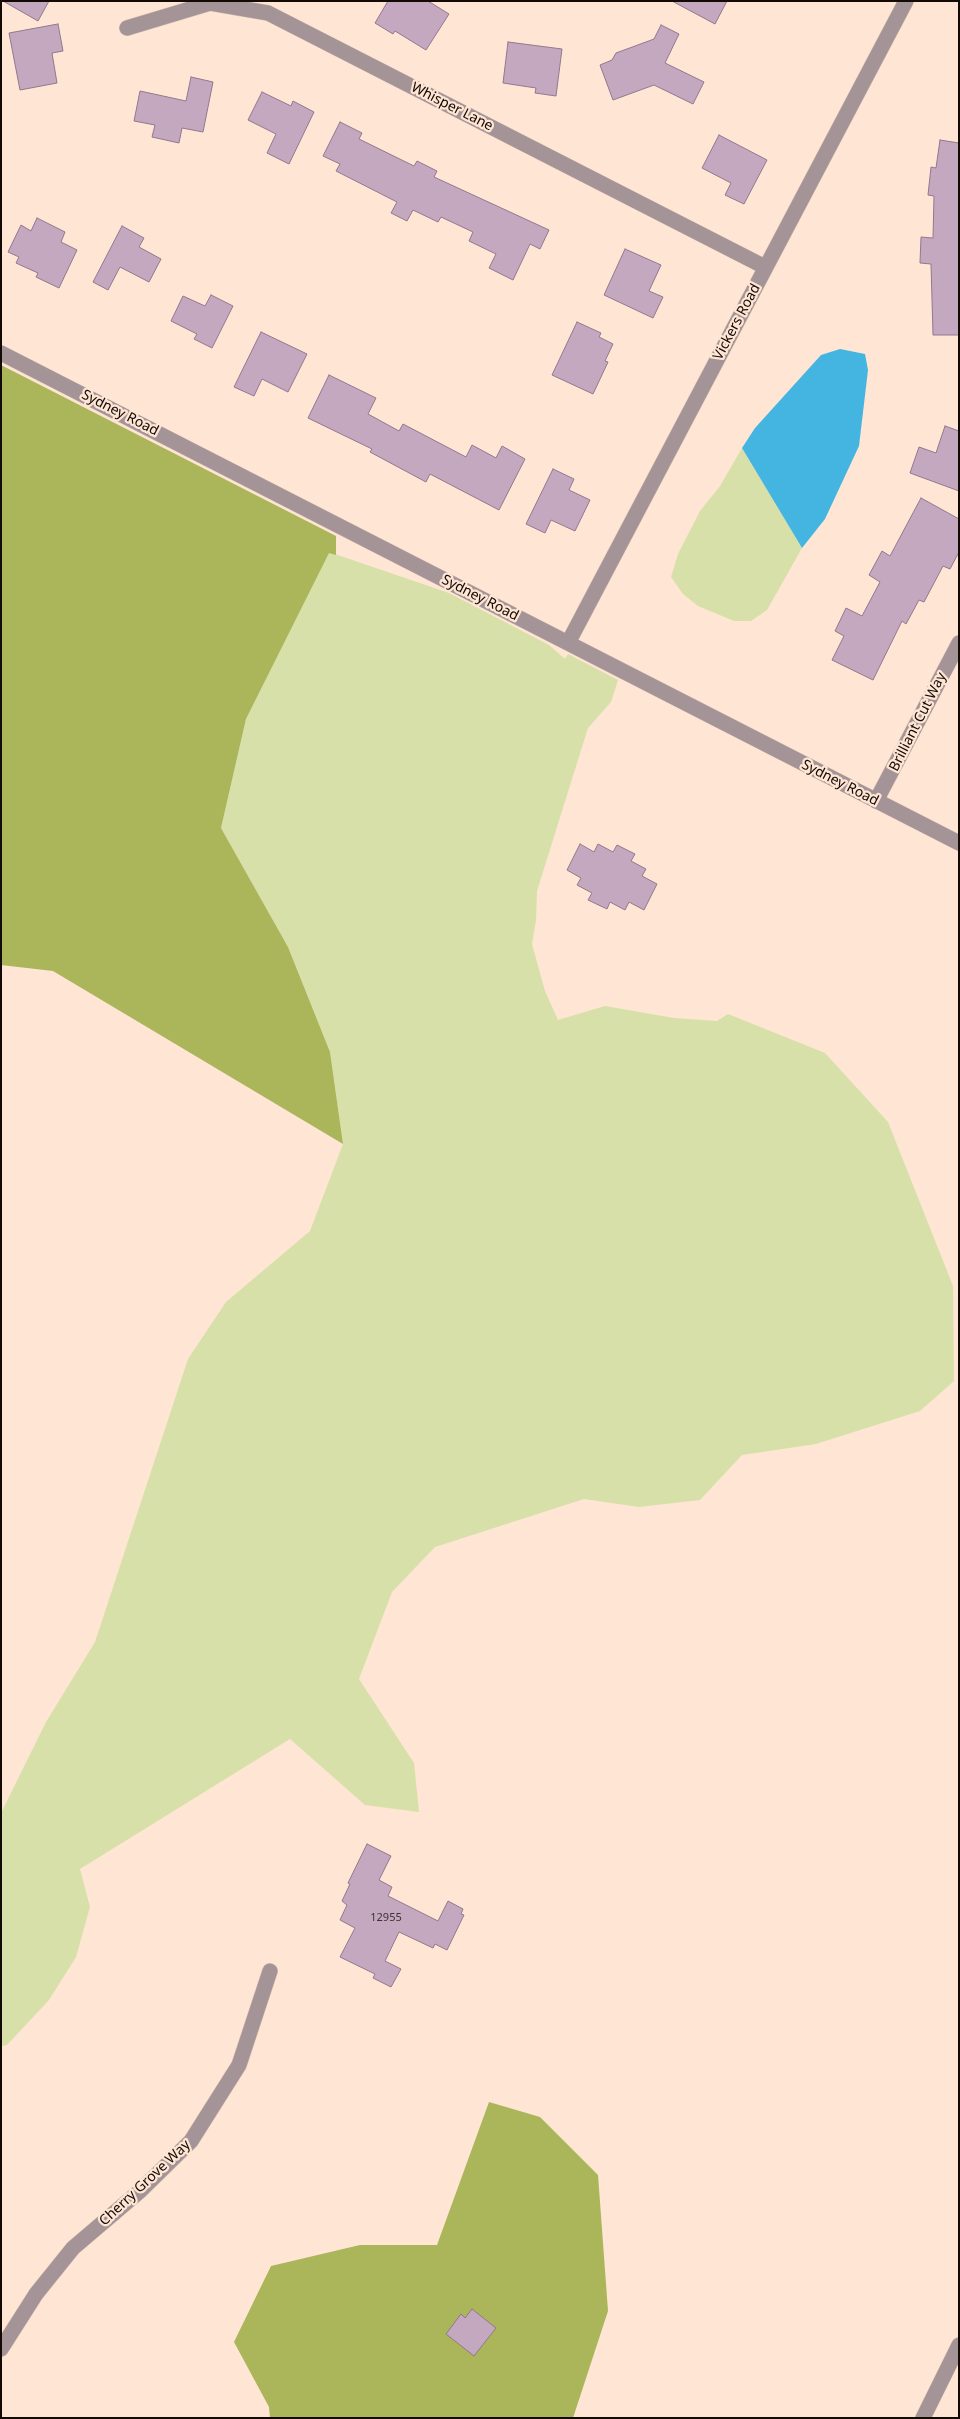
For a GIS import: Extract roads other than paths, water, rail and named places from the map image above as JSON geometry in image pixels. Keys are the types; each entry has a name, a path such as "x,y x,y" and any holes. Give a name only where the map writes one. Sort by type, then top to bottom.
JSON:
{"street":[{"name":"Vickers Road","path":"568,643 906,1"},
{"name":"Whisper Lane","path":"127,28 210,3 268,13 765,267"},
{"name":"Sydney Road","path":"1,353 959,843"},
{"name":"Brilliant Cut Way","path":"876,801 959,643"},
{"name":"Cherry Grove Way","path":"1,2349 36,2294 73,2248 140,2190 191,2141 239,2065 270,1970"},
{"path":"923,2418 959,2345"}],"water":[{"path":"840,349 865,354 868,370 859,446 825,519 802,548 742,448 755,428 821,355"}]}
